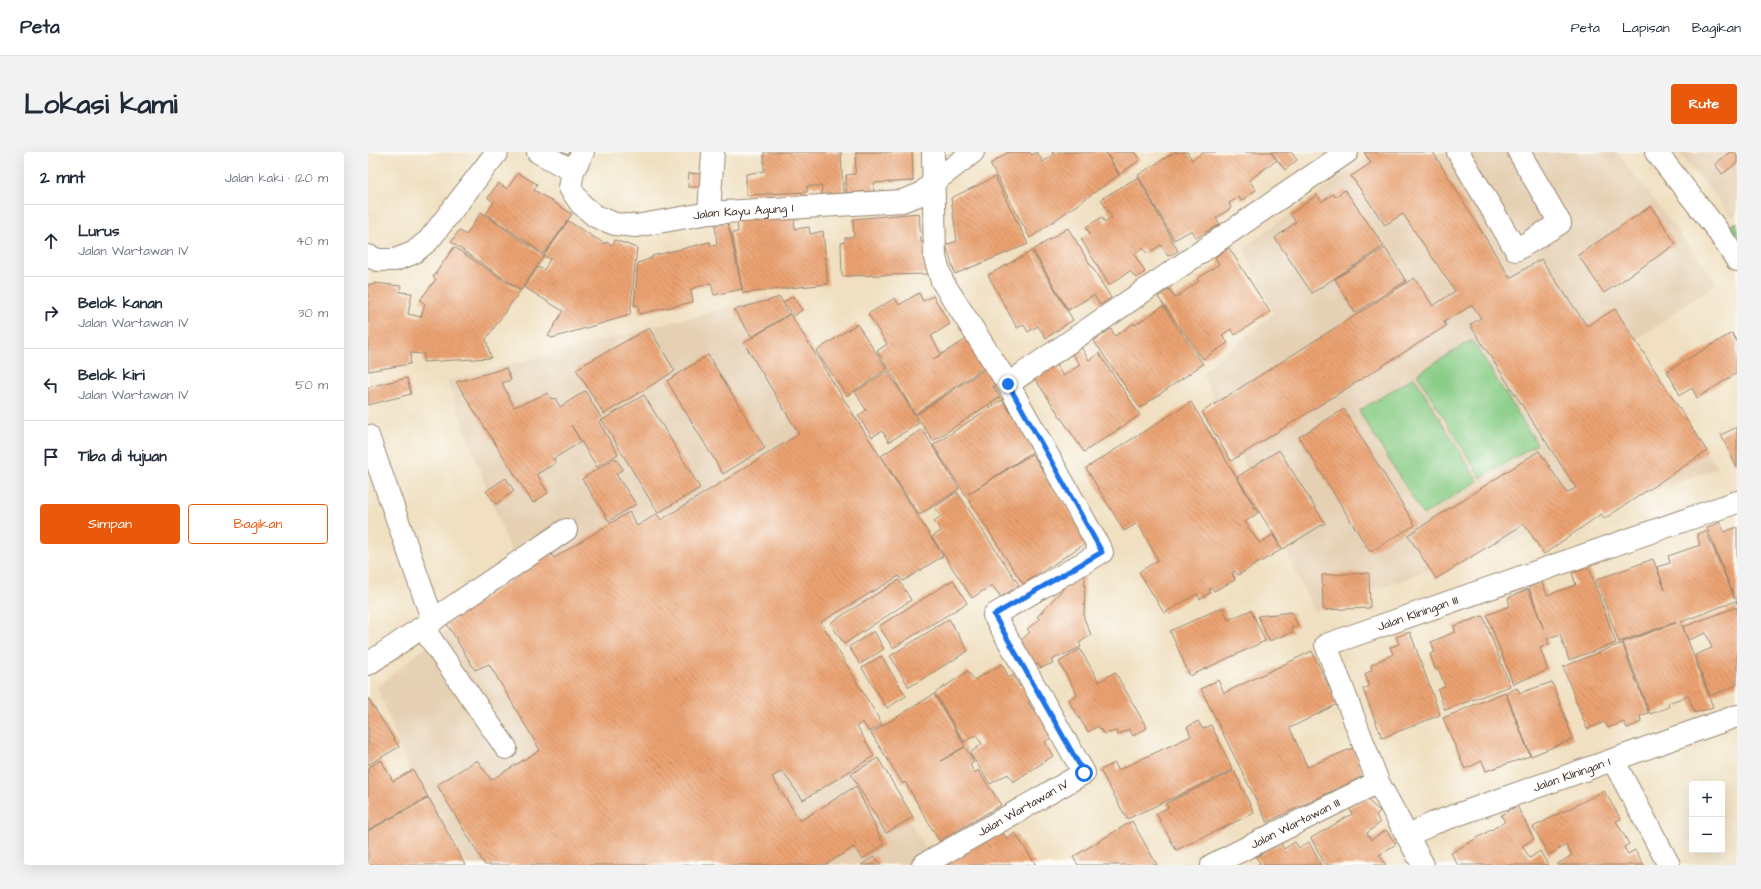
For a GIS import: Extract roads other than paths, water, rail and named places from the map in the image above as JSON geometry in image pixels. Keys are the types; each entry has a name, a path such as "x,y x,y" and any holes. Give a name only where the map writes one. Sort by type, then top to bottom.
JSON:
{"street":[{"path":"368,256 378,260 395,260 413,253 429,240 497,152"},
{"name":"Jalan Kayu Agung I","path":"538,152 578,161 570,188 581,204 595,216 615,224 636,226 709,213 902,201 921,194 935,181 973,152"},
{"path":"709,213 713,152"},
{"name":"Jalan Wartawan IV","path":"923,865 1084,773 994,615 1102,552 1008,384 945,286 935,258 935,181 933,152"},
{"path":"1008,384 1347,152"},
{"path":"1458,152 1516,250 1560,223 1519,152"},
{"path":"1656,152 1715,227 1737,260"},
{"path":"368,436 428,624 506,748"},
{"name":"Jalan Kliningan III","path":"1423,865 1378,782 1326,645 1737,502"},
{"path":"368,664 566,530"},
{"name":"Jalan Kliningan I","path":"1407,836 1434,823 1613,760 1736,719"},
{"path":"1613,760 1669,865"},
{"name":"Jalan Wartawan III","path":"1212,865 1378,782"}]}
